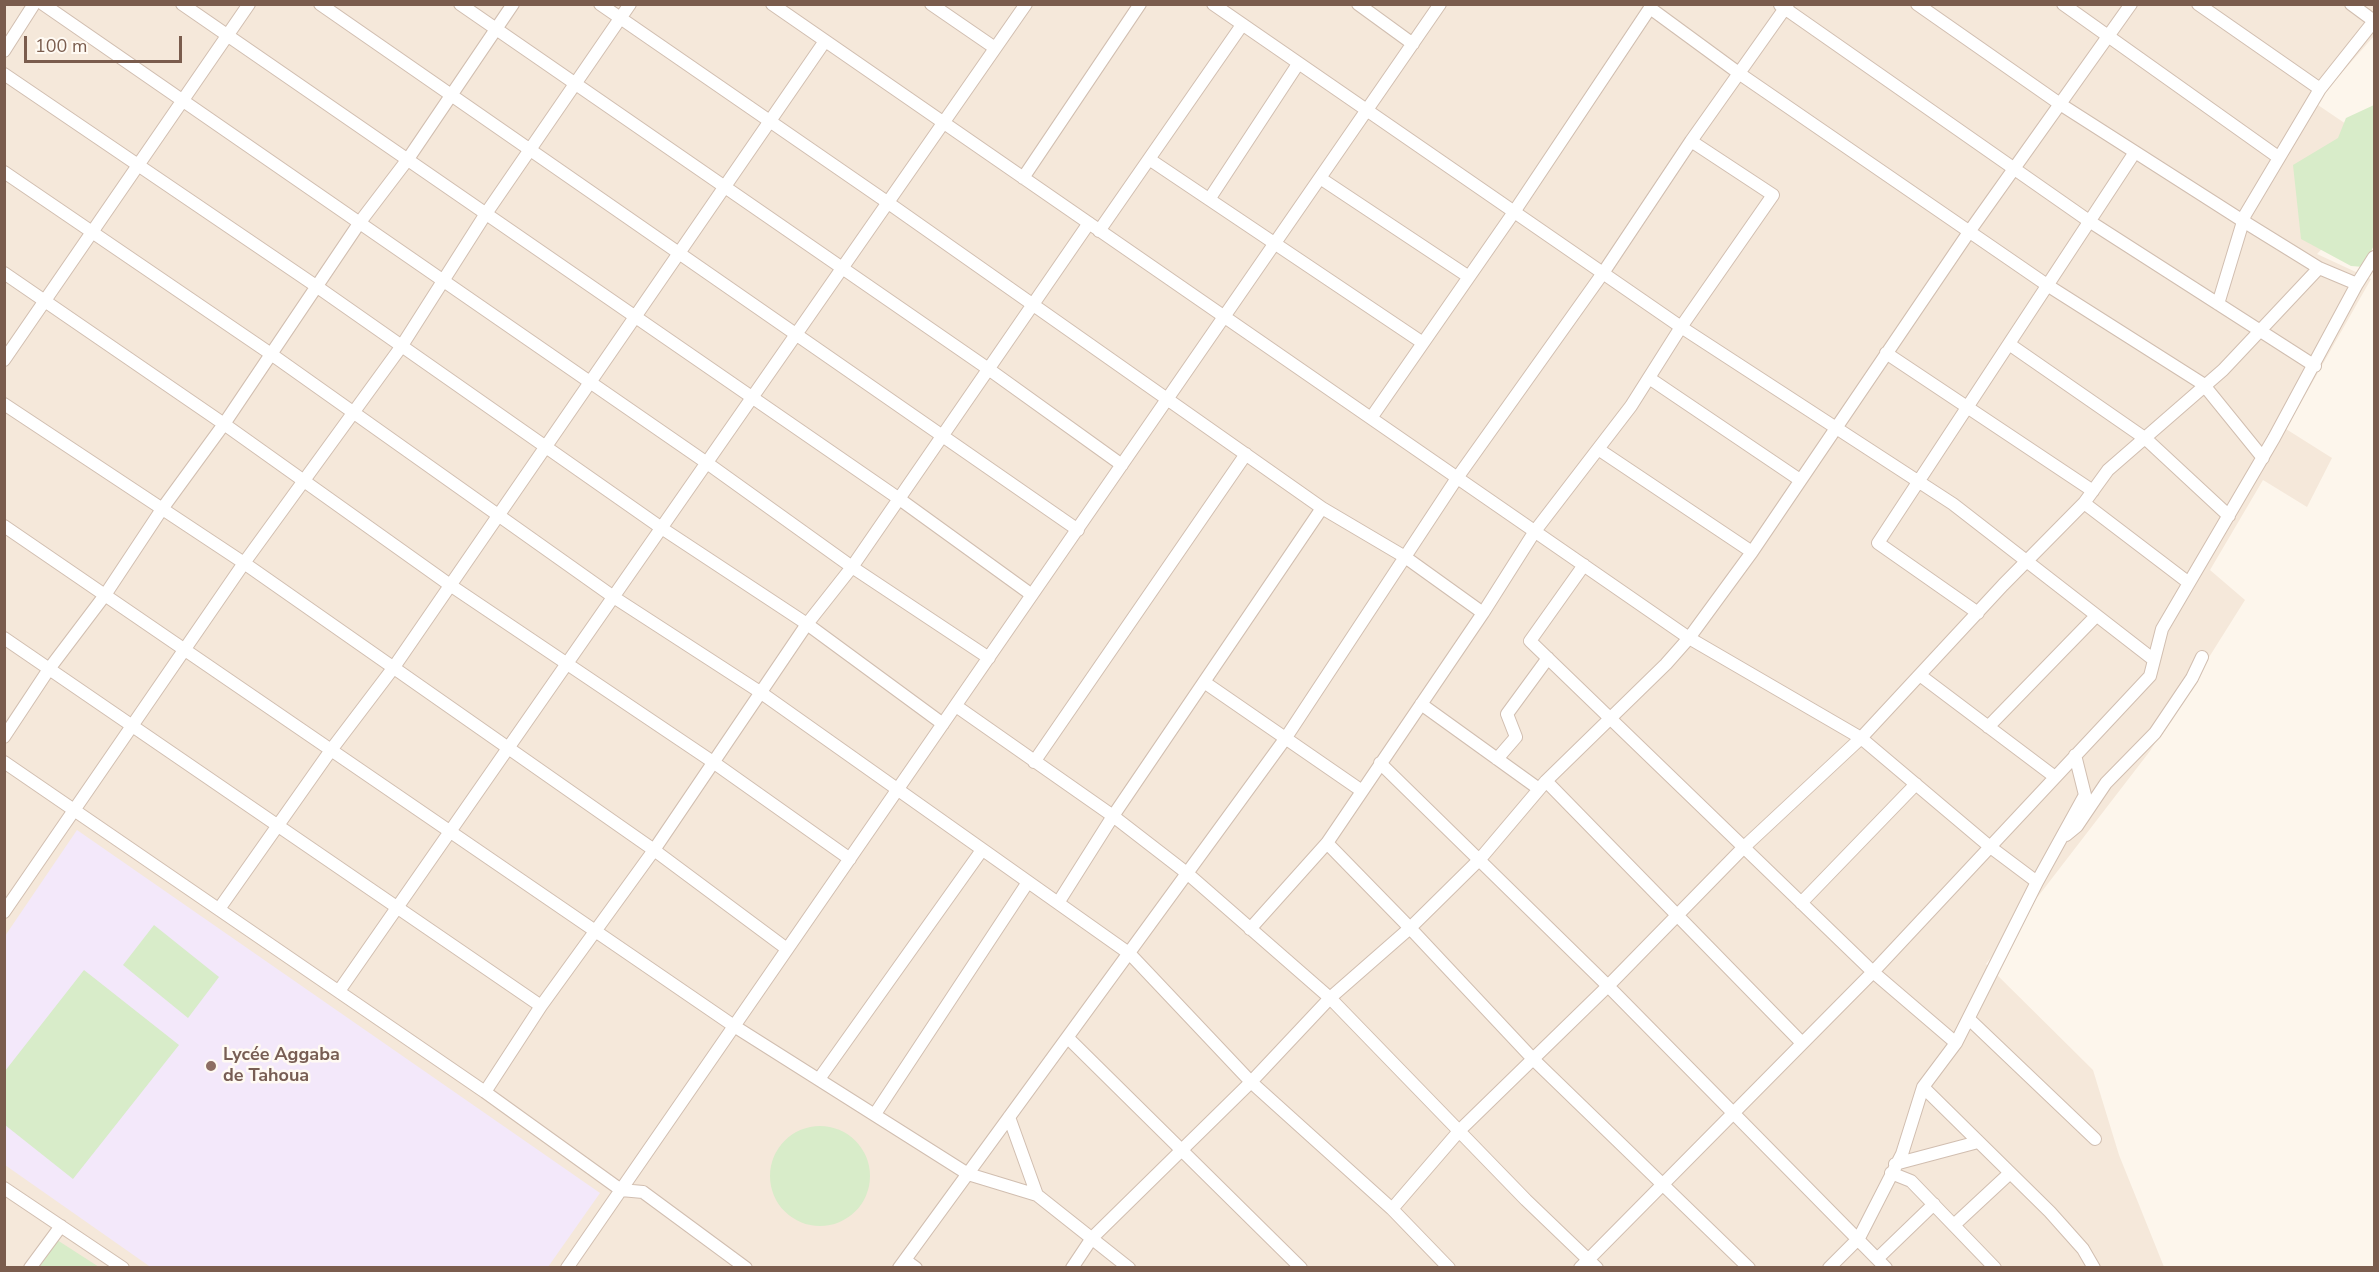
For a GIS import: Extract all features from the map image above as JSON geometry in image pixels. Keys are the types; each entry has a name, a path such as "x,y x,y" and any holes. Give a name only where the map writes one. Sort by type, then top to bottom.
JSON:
{"street":[{"path":"4,51 34,4"},
{"path":"43,4 707,463 852,567 989,658"},
{"path":"182,4 636,319 752,396 1032,595"},
{"path":"4,360 249,4"},
{"path":"320,4 1077,530"},
{"path":"460,4 987,368 1122,465"},
{"path":"4,736 49,669 105,595 162,509 224,424 360,222 408,159 513,4"},
{"path":"600,4 1322,508 1405,557 1483,613"},
{"path":"4,912 10,893 74,809 244,562 401,347 485,215 630,4"},
{"path":"772,4 1689,638 1861,738 1989,846 2037,882"},
{"path":"931,4 995,48"},
{"path":"339,992 566,664 663,529 886,202 1026,4"},
{"path":"1023,178 1140,4"},
{"path":"1213,4 1681,327 1918,481 2001,540 2025,562 2154,660"},
{"path":"1358,4 1413,44"},
{"path":"567,1268 1440,4"},
{"path":"1917,4 2060,104 2134,152 2319,268 2357,284"},
{"path":"2063,4 2278,157"},
{"path":"1072,1268 1092,1238 1251,1082 1330,998 1410,928 1480,859 1543,785 1689,638 1752,552 1969,232 2131,4"},
{"path":"2198,4 2320,89"},
{"path":"2218,304 2243,221 2278,157 2320,89 2374,21 2351,4"},
{"path":"916,1268 902,1264 1285,739 1457,478 1603,273 1784,6 2089,221 2314,366"},
{"path":"1371,418 1514,212 1650,8 1740,74 1969,232 2047,285 2203,384 2263,458"},
{"path":"485,1092 541,1006 654,850 807,624 852,567 987,368 1032,305 1149,159 1242,26"},
{"path":"219,909 331,750 394,667 636,319 724,186 825,41"},
{"path":"1210,198 1298,64"},
{"path":"4,74 140,164 663,529 807,624 943,724"},
{"path":"1250,929 1327,843 1483,613 1535,531 1649,378 1681,327 1773,195 1691,141"},
{"path":"1978,613 1878,543 2134,152"},
{"path":"1149,159 1423,343"},
{"path":"4,172 271,354 615,598 760,692 1130,954 1251,1082 1392,1209 1449,1268"},
{"path":"1320,178 1469,277"},
{"path":"956,706 1113,816 1188,874 1330,998 1589,1265 1663,1184 1873,972 2150,676 2162,629 2263,458 2357,284 2374,257"},
{"path":"1392,1209 1460,1130 1608,986 1743,848 1861,738 2025,562 2084,503 2108,470 2146,439 2203,384 2223,370 2258,330 2319,268"},
{"path":"4,273 224,424 450,585 713,762 850,859"},
{"path":"2009,344 2146,439 2229,516"},
{"path":"1886,353 1966,409 2093,491"},
{"path":"1649,378 1800,480"},
{"path":"4,404 244,562 654,850 787,949"},
{"path":"1598,449 1752,552"},
{"path":"1034,762 1246,454"},
{"path":"2084,503 2189,583"},
{"path":"1058,903 1113,816 1322,508"},
{"path":"4,526 734,1026 968,1174 1037,1195 1129,1268"},
{"path":"1584,565 1530,641 1873,972 1956,1043"},
{"path":"1988,727 2096,616"},
{"path":"4,638 541,1006"},
{"path":"2059,841 2077,826 2106,783 2155,733 2192,678 2202,657"},
{"path":"1497,759 1516,737 1507,714 1548,658"},
{"path":"1921,676 2055,777"},
{"path":"1204,682 1362,791"},
{"path":"1421,704 1497,759 1543,785 1678,916 1802,1043"},
{"path":"1829,1268 1859,1238 1902,1154 1923,1087 1956,1043 2037,882 2085,795 2075,755"},
{"path":"4,762 485,1092 621,1190 643,1192 746,1268"},
{"path":"1380,763 1608,986 1882,1263 1934,1204"},
{"path":"1801,903 1916,784"},
{"path":"1327,843 1533,1059 1749,1268"},
{"path":"819,1079 982,850"},
{"path":"875,1114 1028,882"},
{"path":"1968,1019 2095,1139"},
{"path":"1068,1038 1301,1268"},
{"path":"1923,1087 2077,1242 2094,1268"},
{"path":"1009,1118 1037,1195"},
{"path":"1893,1168 1978,1142"},
{"path":"1893,1168 1911,1181 1995,1268"},
{"path":"1954,1225 2010,1173"},
{"path":"4,1188 123,1268"},
{"path":"30,1268 61,1226"}],"shaded area":[{"path":"5,5 2374,5 2374,36 2315,103 2374,143 2374,194 2317,254 2371,279 2286,429 2332,458 2307,507 2263,480 2210,570 2245,600 2150,751 1986,964 2093,1070 2119,1155 2164,1267 5,1268"},
{"name":"Lycée Aggaba de Tahoua","path":"77,830 600,1193 548,1267 152,1268 5,1165 5,936"}],"green space":[{"path":"2374,105 2374,245 2364,267 2351,266 2301,239 2293,165 2338,138 2346,118"},
{"path":"154,925 219,977 188,1018 123,965"},
{"path":"84,970 179,1045 73,1179 5,1125 5,1071"},
{"path":"820,1126 839,1130 855,1141 866,1157 870,1176 866,1195 855,1211 839,1222 820,1226 801,1222 785,1211 774,1195 770,1176 774,1157 785,1141 801,1130"},
{"path":"54,1238 99,1267 33,1268"}],"place":[{"name":"Lycée Aggaba de Tahoua","path":"211,1066"}]}
